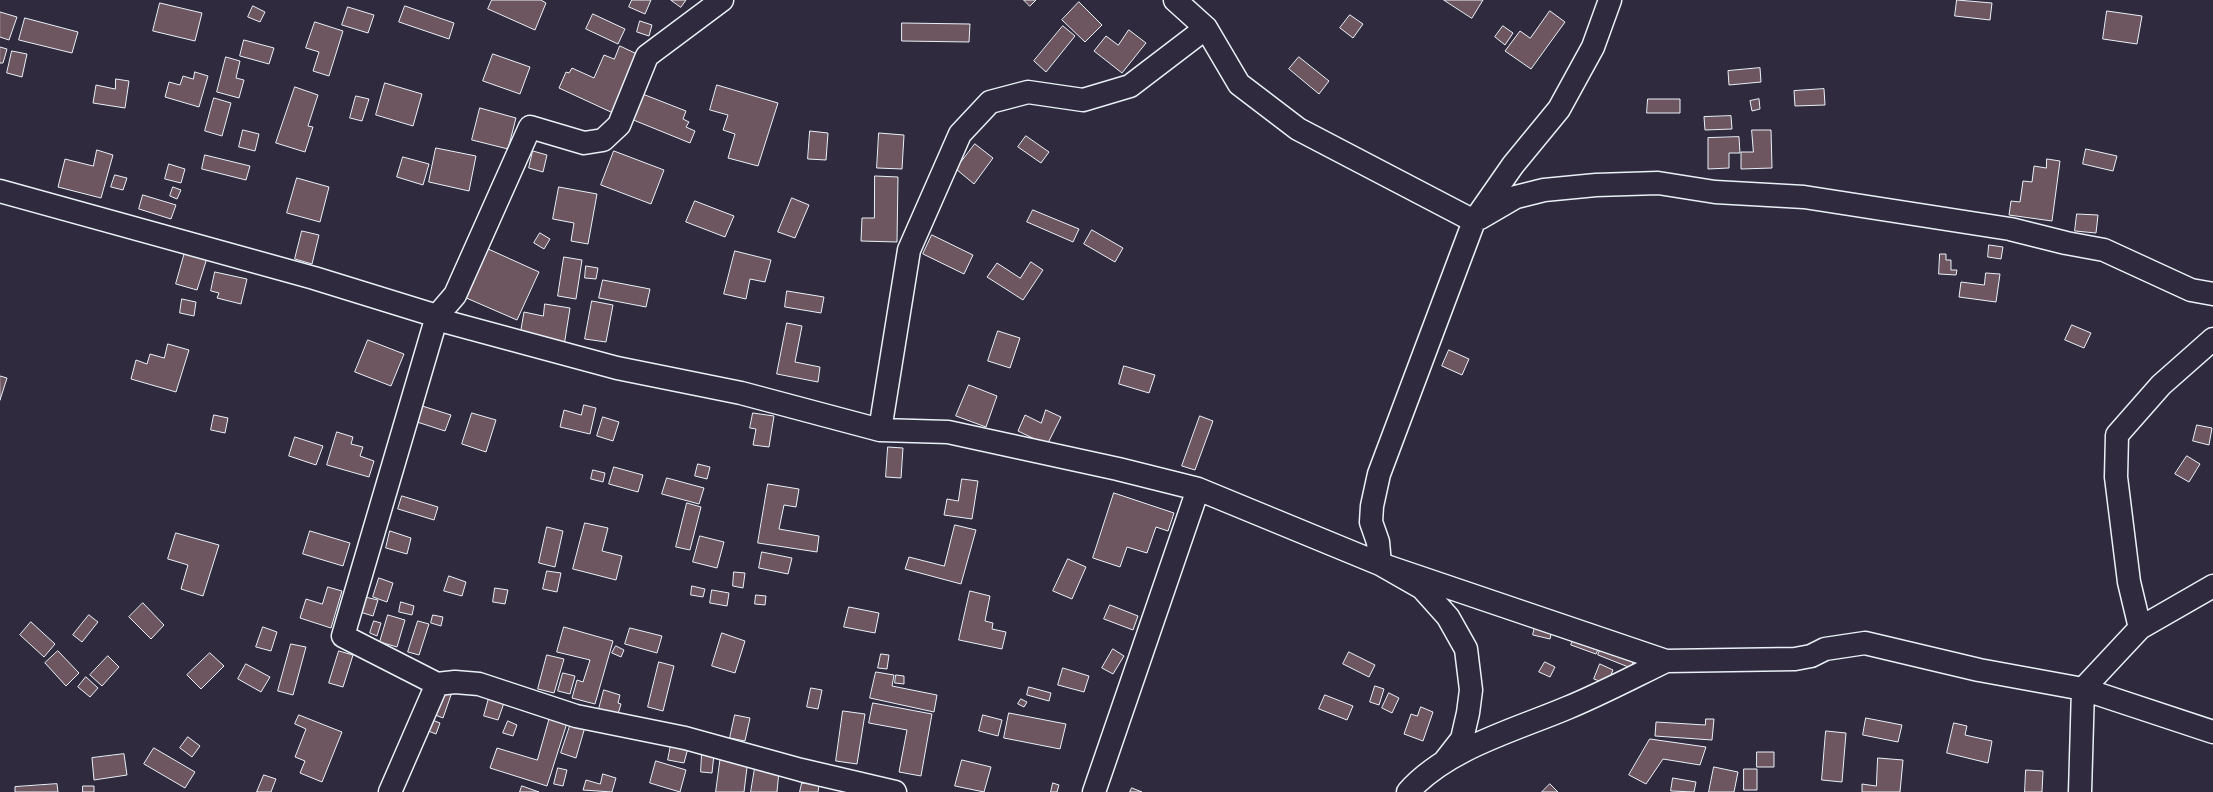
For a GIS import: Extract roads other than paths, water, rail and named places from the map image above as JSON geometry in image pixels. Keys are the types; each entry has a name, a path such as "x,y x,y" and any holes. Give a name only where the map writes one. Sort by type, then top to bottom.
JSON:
{"street":[{"path":"722,0 647,56 619,125 603,140 584,143 530,127 455,295 437,316 343,636 437,684 455,682 479,684 576,716 685,738 801,770 895,792"},
{"path":"1175,0 1206,28 1239,84 1298,129 1474,222"},
{"path":"1380,564 1378,542 1371,522 1372,506 1379,474 1474,222 1513,165 1559,109 1593,47 1610,0"},
{"path":"880,430 909,250 960,134 990,102 1028,92 1083,100 1130,86 1206,28"},
{"path":"1474,222 1516,197 1544,190 1596,184 1658,183 1715,192 1804,196 2010,229 2066,243 2104,250 2191,290 2213,294"},
{"path":"0,191 314,278 437,316 443,321 617,368 741,393 880,430 948,432 1118,469 1198,489 1380,564 1666,661 1795,659 1811,656 1825,649 1865,643 1979,670 2083,689 2213,732"},
{"path":"2140,628 2129,582 2116,477 2117,434 2161,385 2213,339"},
{"path":"1094,792 1198,489"},
{"path":"1380,564 1422,588 1448,617 1466,649 1471,690 1468,714 1462,739 1444,762"},
{"path":"2080,792 2083,689 2140,628 2213,586"},
{"path":"1408,792 1422,776 1444,762 1503,733 1607,691 1666,661"},
{"path":"390,792 437,684"}]}
